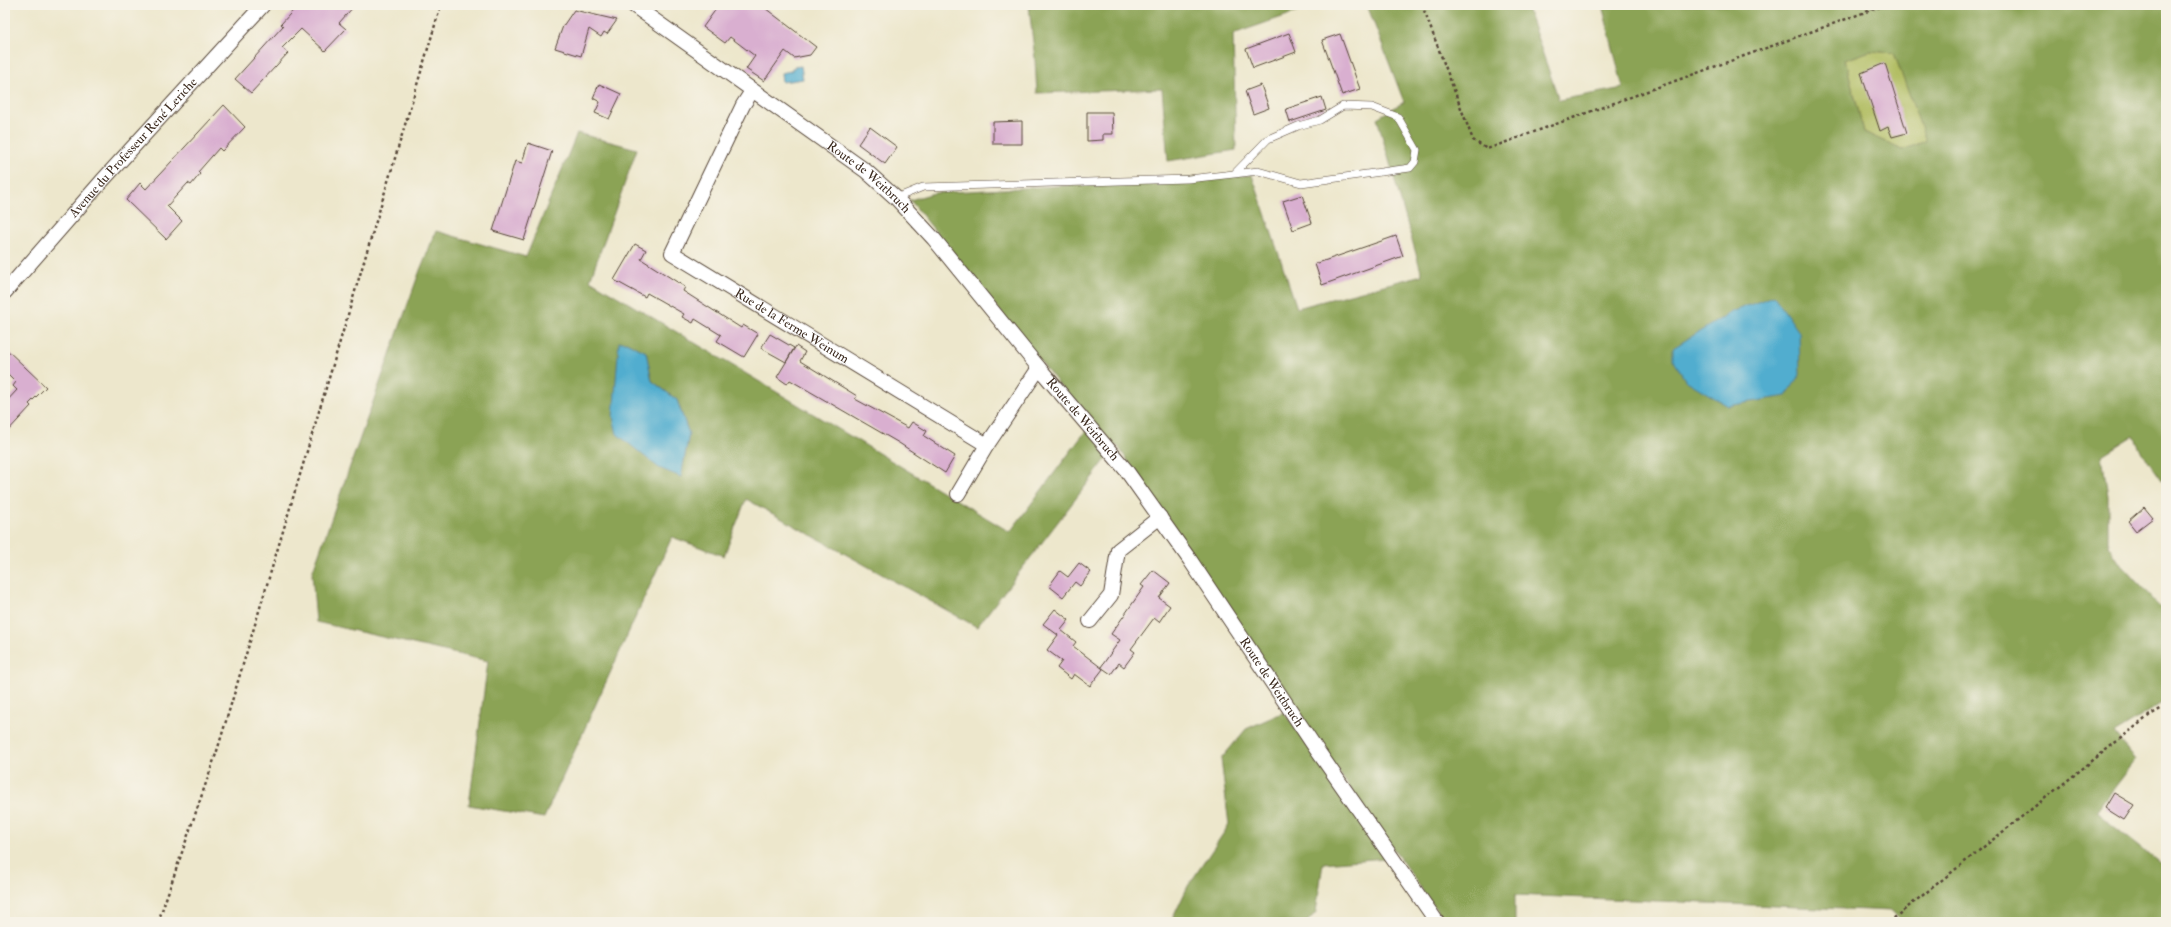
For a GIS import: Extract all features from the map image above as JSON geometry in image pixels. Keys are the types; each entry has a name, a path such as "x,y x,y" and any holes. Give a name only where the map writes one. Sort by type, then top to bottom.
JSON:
{"street":[{"name":"Avenue du Professeur René Leriche","path":"5,292 102,181 263,5"},
{"name":"Route de Weitbruch","path":"633,5 752,92 866,170 896,198 934,239 1039,368 1126,470 1160,517 1317,750 1437,922"},
{"name":"Rue de la Ferme Weinum","path":"752,92 743,104 672,253 987,445"},
{"path":"958,494 987,445 1039,368"},
{"path":"1090,621 1111,595 1118,550 1160,517"}],"lane":[{"path":"896,198 923,187 1188,179 1234,174 1258,171 1302,183 1410,168 1415,162 1417,150 1398,117 1372,107 1343,106 1320,120 1298,126 1268,140 1234,174"}],"path":[{"path":"158,922 217,751 441,5"},
{"path":"1422,5 1473,140 1487,149 1885,5"},
{"path":"1889,922 2150,715 2166,706"}],"green space":[{"path":"1005,5 1317,5 1233,34 1236,150 1168,161 1162,89 1037,93 1029,6"},
{"path":"1367,5 1526,5 1559,100 1623,88 1602,5 2166,5 2166,487 2142,453 2134,435 2102,455 2108,496 2108,545 2121,565 2166,613 2166,701 2114,733 2135,761 2096,812 2166,868 2166,922 1902,922 1892,911 1515,895 1515,922 1445,922 1272,678 1213,586 1117,445 977,627 746,499 724,556 672,537 544,818 469,805 488,661 316,622 312,573 420,270 436,231 526,257 577,133 637,149 590,280 1010,532 1091,424 910,200 934,193 1252,175 1297,308 1422,275 1377,118 1404,102","holes":["1870,51 1894,53 1926,141 1902,150 1864,132 1845,60","626,342 646,352 652,381 677,400 689,434 681,477"]},
{"path":"1870,51 1894,53 1927,141 1902,150 1864,132 1845,60"},
{"path":"1284,712 1386,858 1323,863 1316,912 1307,922 1171,922 1188,886 1229,825 1221,759 1246,729"}],"water":[{"path":"801,66 803,79 782,82 781,73 791,71 794,67"},
{"path":"1774,296 1799,332 1800,375 1786,396 1728,406 1685,380 1673,359 1673,348 1733,311"},
{"path":"619,342 626,342 646,352 652,381 677,400 689,434 681,477 659,468 617,434 613,417"}],"building":[{"path":"298,5 355,5 339,23 346,29 325,51 301,29 282,48 288,53 251,93 235,79 283,26 281,24"},
{"path":"719,5 761,5 816,47 810,55 794,58 785,51 764,81 746,69 755,56 730,37 725,43 703,27"},
{"path":"574,10 617,20 607,34 604,32 601,37 589,29 581,56 555,48 563,26"},
{"path":"1289,33 1296,52 1253,68 1246,49"},
{"path":"1340,34 1360,89 1342,95 1322,40"},
{"path":"1885,63 1907,133 1892,137 1888,127 1880,131 1861,73"},
{"path":"599,84 621,94 609,119 595,113 600,102 593,98"},
{"path":"1261,85 1269,108 1253,114 1245,91"},
{"path":"1322,97 1326,110 1290,122 1286,109"},
{"path":"224,105 245,127 222,151 219,148 198,172 200,174 191,185 188,183 167,206 182,221 166,239 126,200 140,183 146,189"},
{"path":"1087,112 1112,112 1113,134 1103,134 1103,140 1087,141"},
{"path":"1022,121 1022,144 993,144 993,122"},
{"path":"870,127 897,147 885,164 858,144"},
{"path":"528,143 552,151 524,240 493,231 515,161 522,163"},
{"path":"1302,195 1312,223 1293,230 1283,201"},
{"path":"1396,236 1403,256 1322,285 1315,264"},
{"path":"635,244 646,250 641,259 685,287 683,291 741,328 743,325 758,334 744,357 717,341 721,335 695,319 693,323 682,317 684,314 647,293 645,297 614,280"},
{"path":"770,334 794,348 786,362 761,348"},
{"path":"796,346 805,352 800,361 857,396 855,399 908,428 912,422 927,431 924,436 955,456 945,473 899,443 790,380 787,384 777,377"},
{"path":"5,348 46,387 29,404 31,406 5,434 5,403 17,390 13,386 16,382 5,371"},
{"path":"2144,507 2153,518 2136,531 2128,521"},
{"path":"1079,563 1091,572 1080,586 1075,582 1063,597 1049,586 1060,571 1068,577"},
{"path":"1153,570 1170,583 1159,598 1170,606 1159,622 1154,618 1131,649 1135,652 1124,667 1119,663 1111,674 1101,667 1120,640 1111,634 1144,587 1141,585"},
{"path":"1055,609 1069,620 1061,630 1076,642 1073,646 1103,669 1090,686 1074,674 1071,679 1057,668 1062,661 1047,650 1058,635 1043,624"},
{"path":"2114,793 2134,805 2124,820 2105,808"}]}
